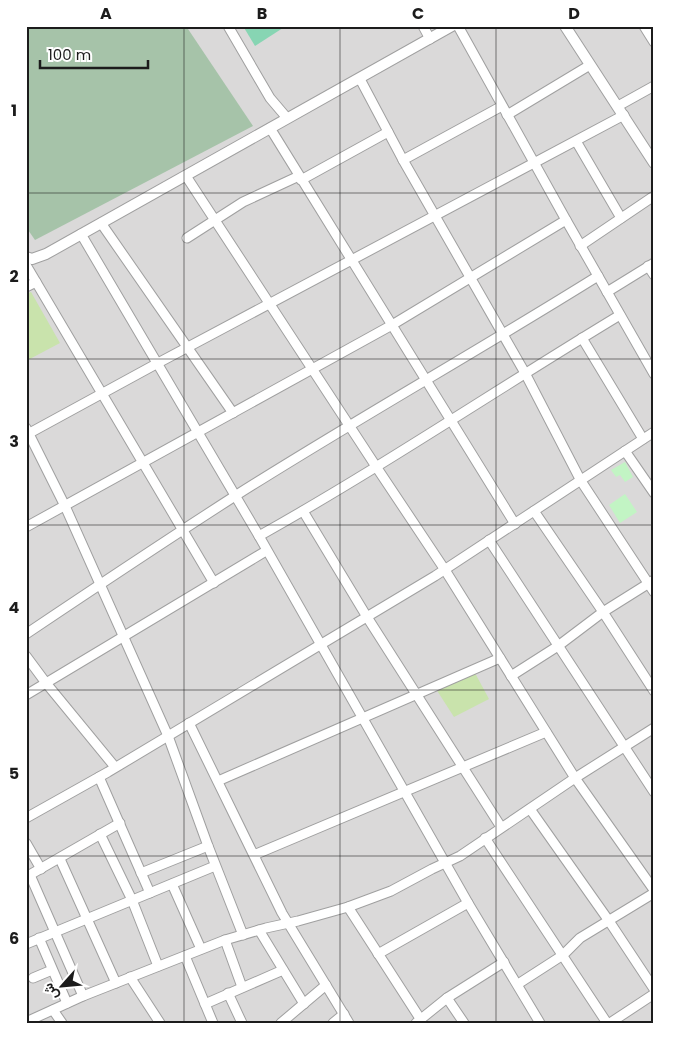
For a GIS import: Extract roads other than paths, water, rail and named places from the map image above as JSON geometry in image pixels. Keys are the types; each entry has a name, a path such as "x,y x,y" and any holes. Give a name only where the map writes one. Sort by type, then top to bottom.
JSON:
{"street":[{"path":"228,26 270,98 287,118"},
{"path":"423,26 430,39"},
{"path":"26,257 32,259 46,254 452,26"},
{"path":"458,26 580,246 654,374"},
{"path":"565,26 654,163"},
{"path":"644,26 654,42"},
{"path":"508,115 590,65"},
{"path":"360,79 403,160 524,373 581,481 651,581 654,592"},
{"path":"618,106 654,86"},
{"path":"403,160 502,106"},
{"path":"243,935 215,866 168,736 65,506 27,432 624,115"},
{"path":"270,128 515,524"},
{"path":"187,238 243,202 300,178 388,132"},
{"path":"576,141 621,218"},
{"path":"186,176 445,570 575,778 651,878 654,892 580,938 562,955 518,984"},
{"path":"580,246 654,196"},
{"path":"26,528 392,325 566,220"},
{"path":"101,223 233,413"},
{"path":"81,234 259,536 266,552 468,903 540,1023"},
{"path":"607,292 651,264 654,275"},
{"path":"26,265 214,583"},
{"path":"26,634 235,496 598,276"},
{"path":"26,287 36,282"},
{"path":"259,536 377,468 450,419 620,315"},
{"path":"582,338 643,439"},
{"path":"26,818 99,777 445,570 654,432"},
{"path":"625,451 654,493"},
{"path":"303,511 367,617 502,827"},
{"path":"534,511 654,691"},
{"path":"489,540 654,792"},
{"path":"26,695 266,552"},
{"path":"512,676 651,581"},
{"path":"26,656 115,767"},
{"path":"218,781 500,658"},
{"path":"190,723 289,923 349,1023"},
{"path":"27,1018 53,1010 83,996 225,940 348,907 391,891 460,856 575,778 654,728"},
{"path":"254,855 404,790 546,732"},
{"path":"99,777 150,893"},
{"path":"530,809 654,988"},
{"path":"83,996 56,932 28,876 120,823"},
{"path":"100,834 132,900 158,966"},
{"path":"485,838 609,1023 654,994"},
{"path":"26,843 41,868"},
{"path":"141,873 208,846"},
{"path":"60,859 116,983"},
{"path":"26,944 215,866"},
{"path":"172,884 202,949"},
{"path":"378,954 468,903"},
{"path":"348,907 419,1021 447,998 504,962"},
{"path":"259,930 304,1004"},
{"path":"39,938 67,1003"},
{"path":"225,940 242,988"},
{"path":"185,956 213,1023"},
{"path":"33,978 52,970"},
{"path":"205,1004 282,970"},
{"path":"130,977 160,1023"},
{"path":"287,1021 326,985"},
{"path":"228,993 242,1023"},
{"path":"447,998 464,1023"},
{"path":"53,1010 62,1023"},
{"path":"333,1023 344,1014"}]}
